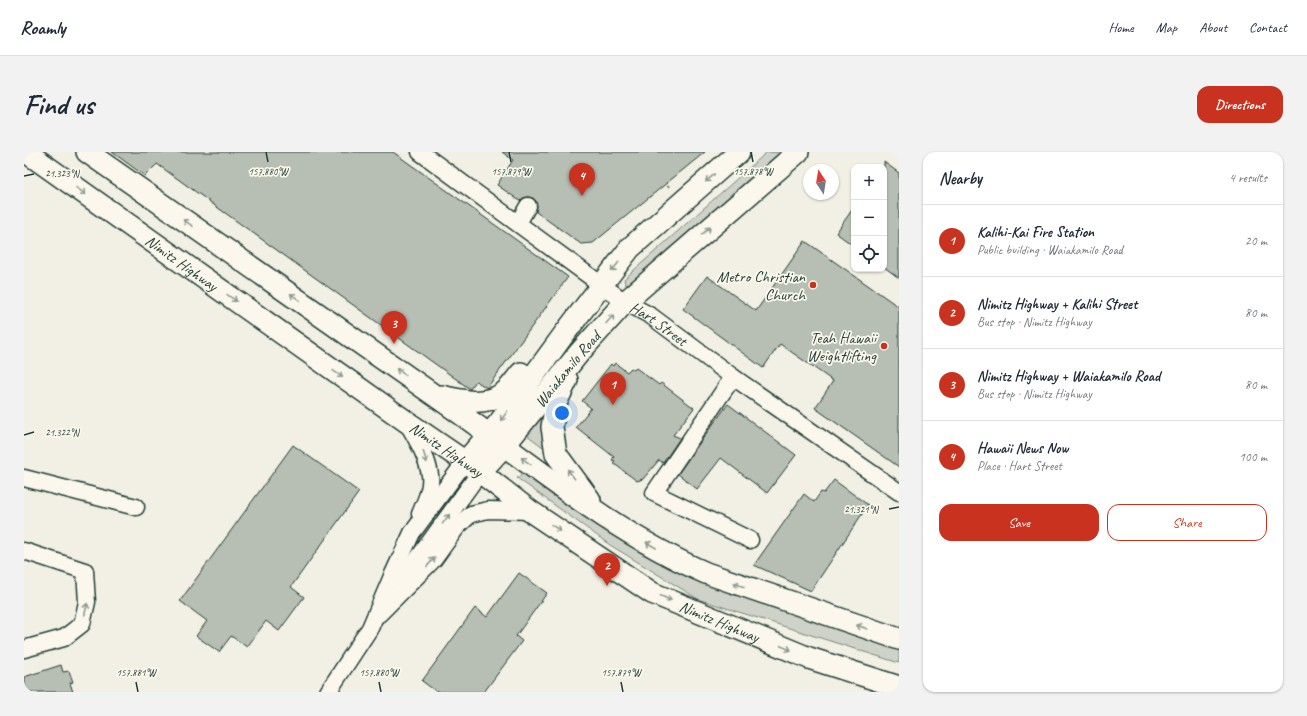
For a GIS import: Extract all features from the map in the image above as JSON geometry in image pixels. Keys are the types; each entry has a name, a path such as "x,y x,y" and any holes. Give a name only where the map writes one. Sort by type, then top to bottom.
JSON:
{"main road":[{"path":"87,152 433,394 603,517 685,564 706,573 899,639"},
{"name":"Waiakamilo Road","path":"497,440 499,423 630,248 739,152"},
{"name":"Waiakamilo Road","path":"473,467 625,302 798,152"},
{"name":"Nimitz Highway","path":"31,158 473,467 530,511 652,593 809,658 899,687"},
{"path":"433,394 465,402 485,401 502,395 513,384 533,357 565,333"},
{"path":"579,353 556,403 552,427 556,454 603,517"}],"street":[{"name":"Hart Street","path":"420,152 625,302 651,316 733,378 899,492"},
{"path":"518,223 528,206"},
{"path":"733,378 654,493 750,540"},
{"path":"407,422 423,452 431,476 428,495 412,532"},
{"name":"Waiakamilo Road","path":"328,692 370,628 412,532 473,467"},
{"name":"Waiakamilo Road","path":"373,619 473,467"},
{"path":"24,478 136,507"},
{"path":"373,619 434,559 457,528 471,514 488,510 530,511"},
{"path":"24,551 85,571 87,602 82,624 64,638 24,649"}],"path":[{"path":"667,182 669,190"}],"shaded area":[{"path":"767,152 781,153 632,285 628,286 625,284 624,279"},
{"path":"547,406 555,456 527,435"},
{"path":"524,472 612,535 671,569 899,644 899,663 698,599 610,545 517,478"}],"building":[{"path":"112,152 393,152 568,277 487,388 476,381 470,389 157,164 145,176"},
{"path":"502,152 705,152 593,243 581,244 536,212 536,201 533,198 523,198 520,201 497,185 513,160"},
{"path":"887,164 899,173 899,278 887,269"},
{"path":"851,211 851,244 836,233"},
{"path":"805,241 899,307 899,467 815,408 833,381 780,344 763,368 683,309 707,276 756,311"},
{"path":"615,363 627,372 631,368 634,370 636,368 659,385 661,383 694,408 673,435 680,438 663,463 659,460 643,479 637,481 613,463 615,461 612,460 614,457 576,427 591,408 582,401 611,364 613,366"},
{"path":"728,404 796,455 767,493 721,458 697,489 678,474"},
{"path":"293,445 359,492 291,587 304,597 279,631 266,621 247,647 231,636 219,652 196,636 207,621 180,601"},
{"path":"834,480 868,505 811,591 754,565 804,494 814,502 821,492 824,493"},
{"path":"519,573 547,593 516,636 522,641 484,692 437,692 422,681 475,608 487,617"},
{"path":"61,665 63,672 69,671 73,682 70,683 73,692 24,692 24,677"}],"place":[{"name":"Hawaii News Now","path":"582,196"},
{"name":"Metro Christian Church","path":"813,285"},
{"name":"Nimitz Highway + Waiakamilo Road","path":"394,344"},
{"name":"Teah Hawaii Weightlifting","path":"884,346"},
{"name":"Kalihi-Kai Fire Station","path":"613,405"},
{"name":"Nimitz Highway + Kalihi Street","path":"607,586"}]}
